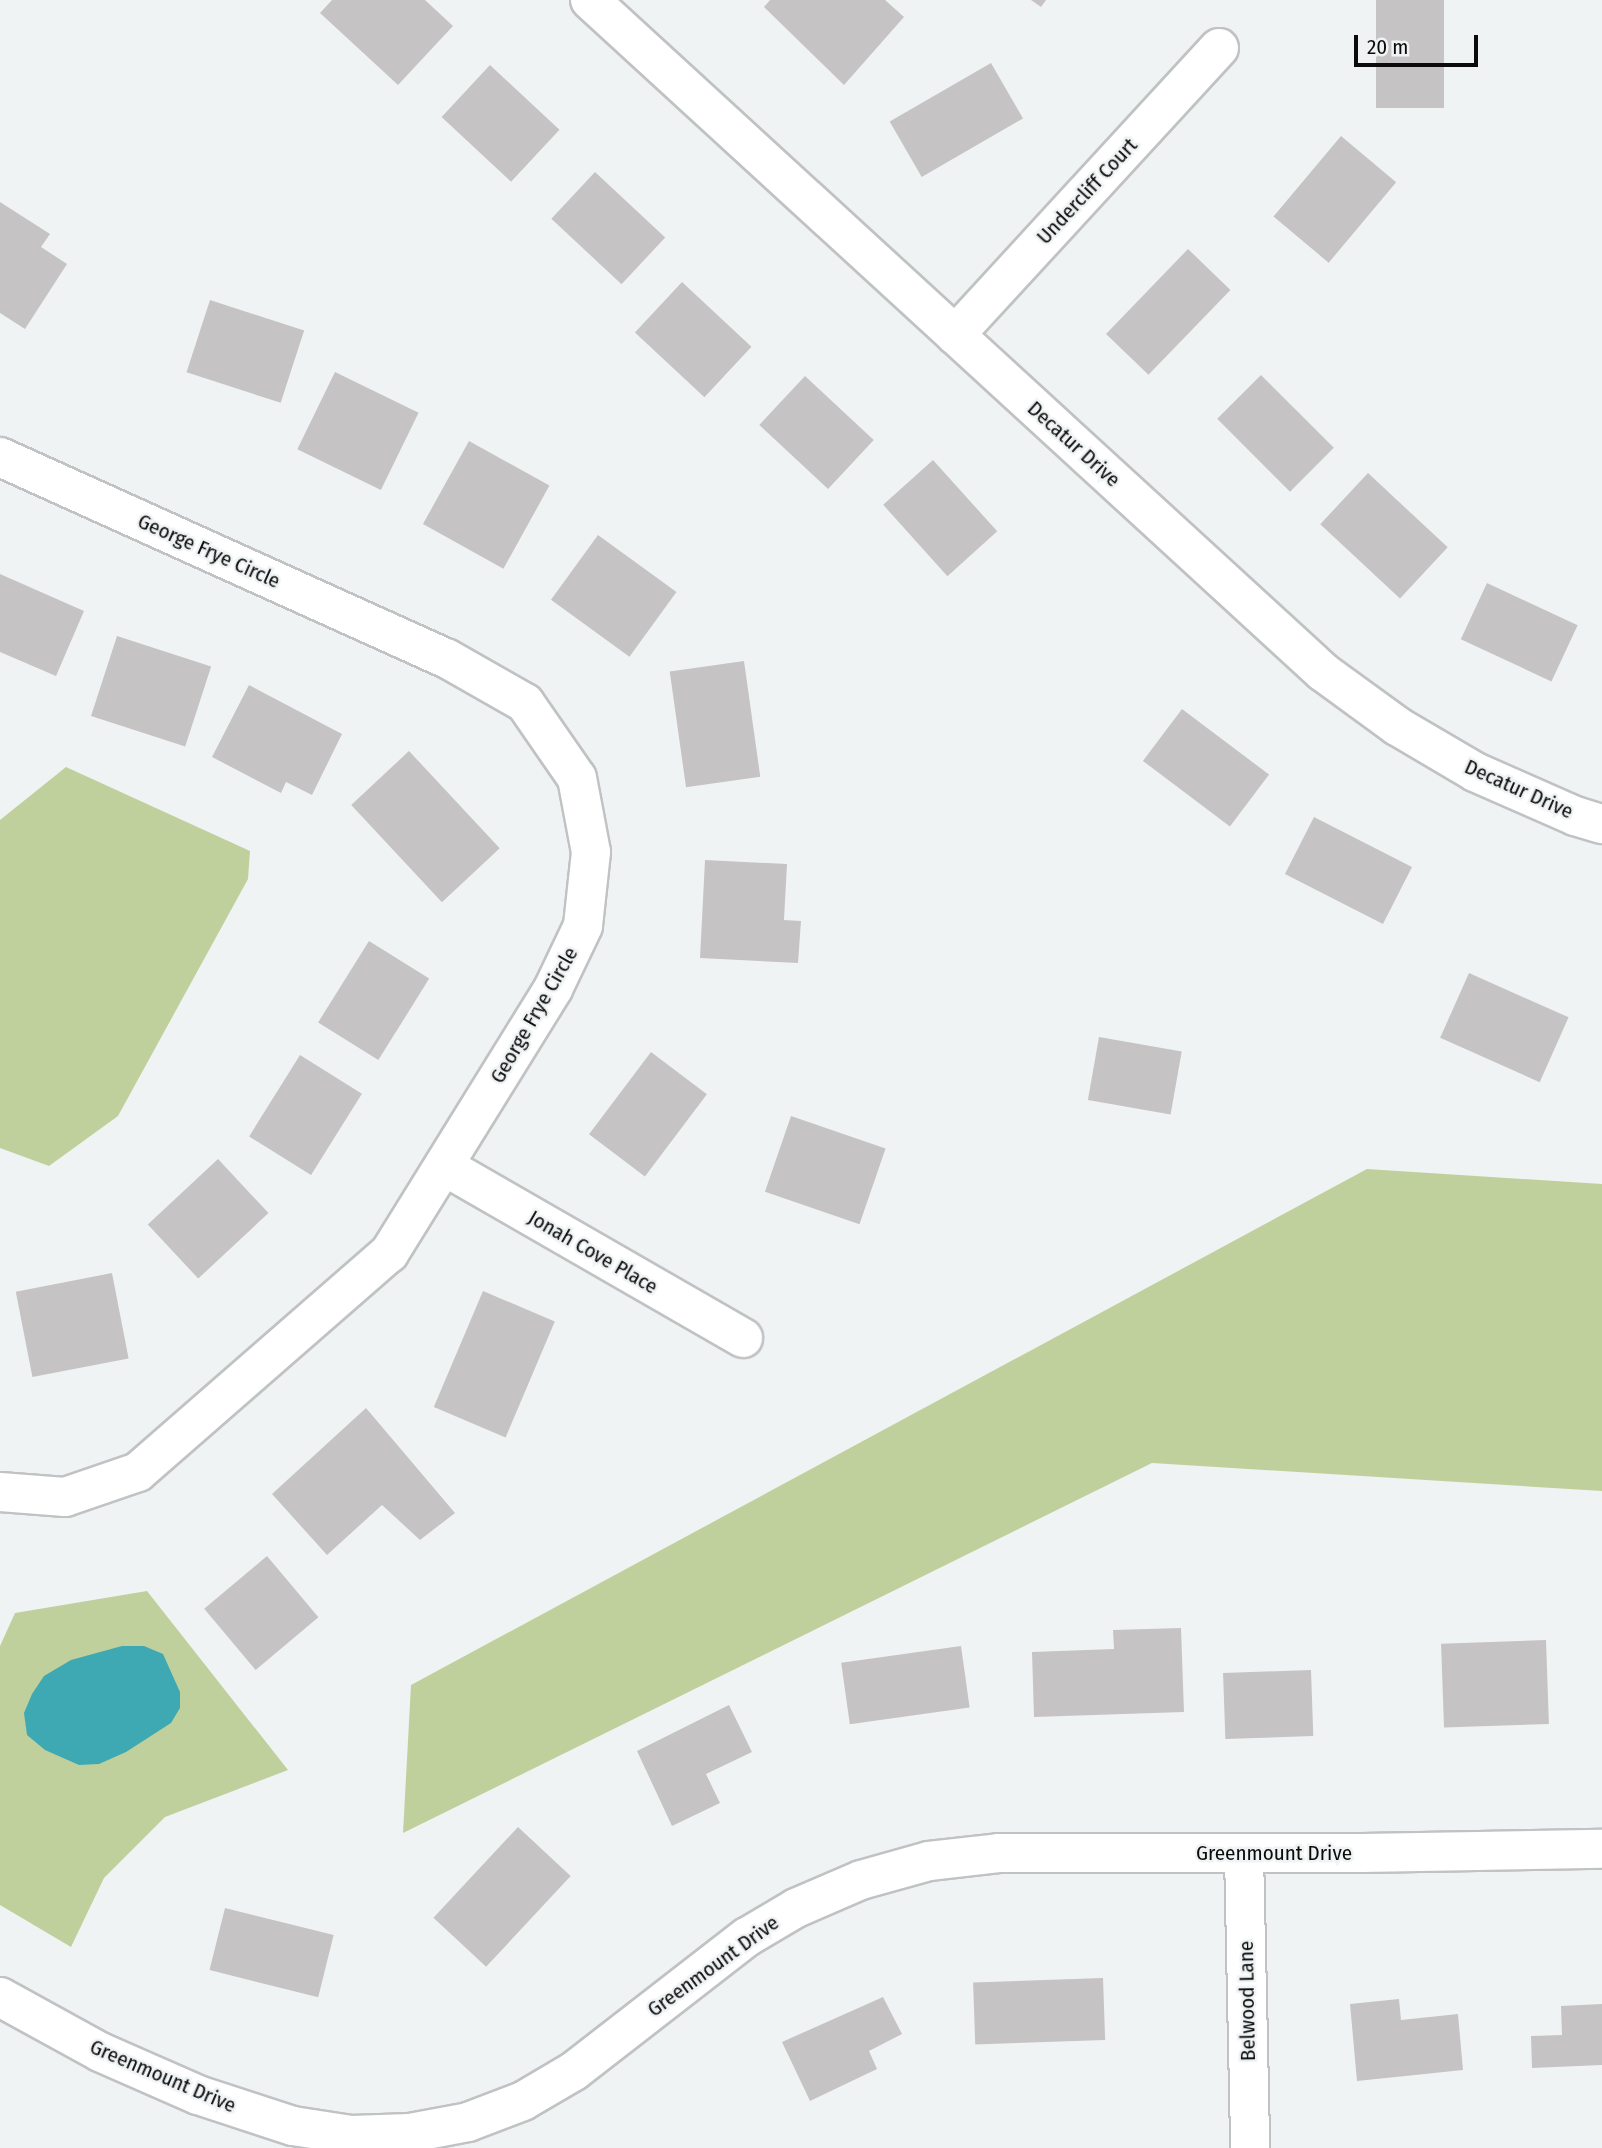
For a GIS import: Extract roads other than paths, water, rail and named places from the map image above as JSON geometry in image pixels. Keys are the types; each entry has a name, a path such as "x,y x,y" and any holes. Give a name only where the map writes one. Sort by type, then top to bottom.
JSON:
{"street":[{"name":"Decatur Drive","path":"590,0 1323,672 1397,726 1475,772 1575,816 1602,824"},
{"name":"Undercliff Court","path":"955,335 1219,48"},
{"name":"George Frye Circle","path":"0,457 446,658 525,703 576,778 591,852 583,926 553,989 390,1253 138,1472 65,1496 0,1492"},
{"name":"Jonah Cove Place","path":"444,1167 743,1338"},
{"name":"Greenmount Drive","path":"0,1997 100,2052 198,2095 293,2126 351,2135 410,2133 468,2122 523,2101 573,2071 747,1937 796,1908 861,1880 929,1861 999,1853 1602,1849"},
{"name":"Belwood Lane","path":"1244,1853 1250,2148"}],"water":[{"path":"122,1646 144,1646 163,1654 180,1692 180,1708 171,1723 126,1752 99,1764 79,1765 45,1750 27,1735 24,1713 44,1676 71,1660"}]}
